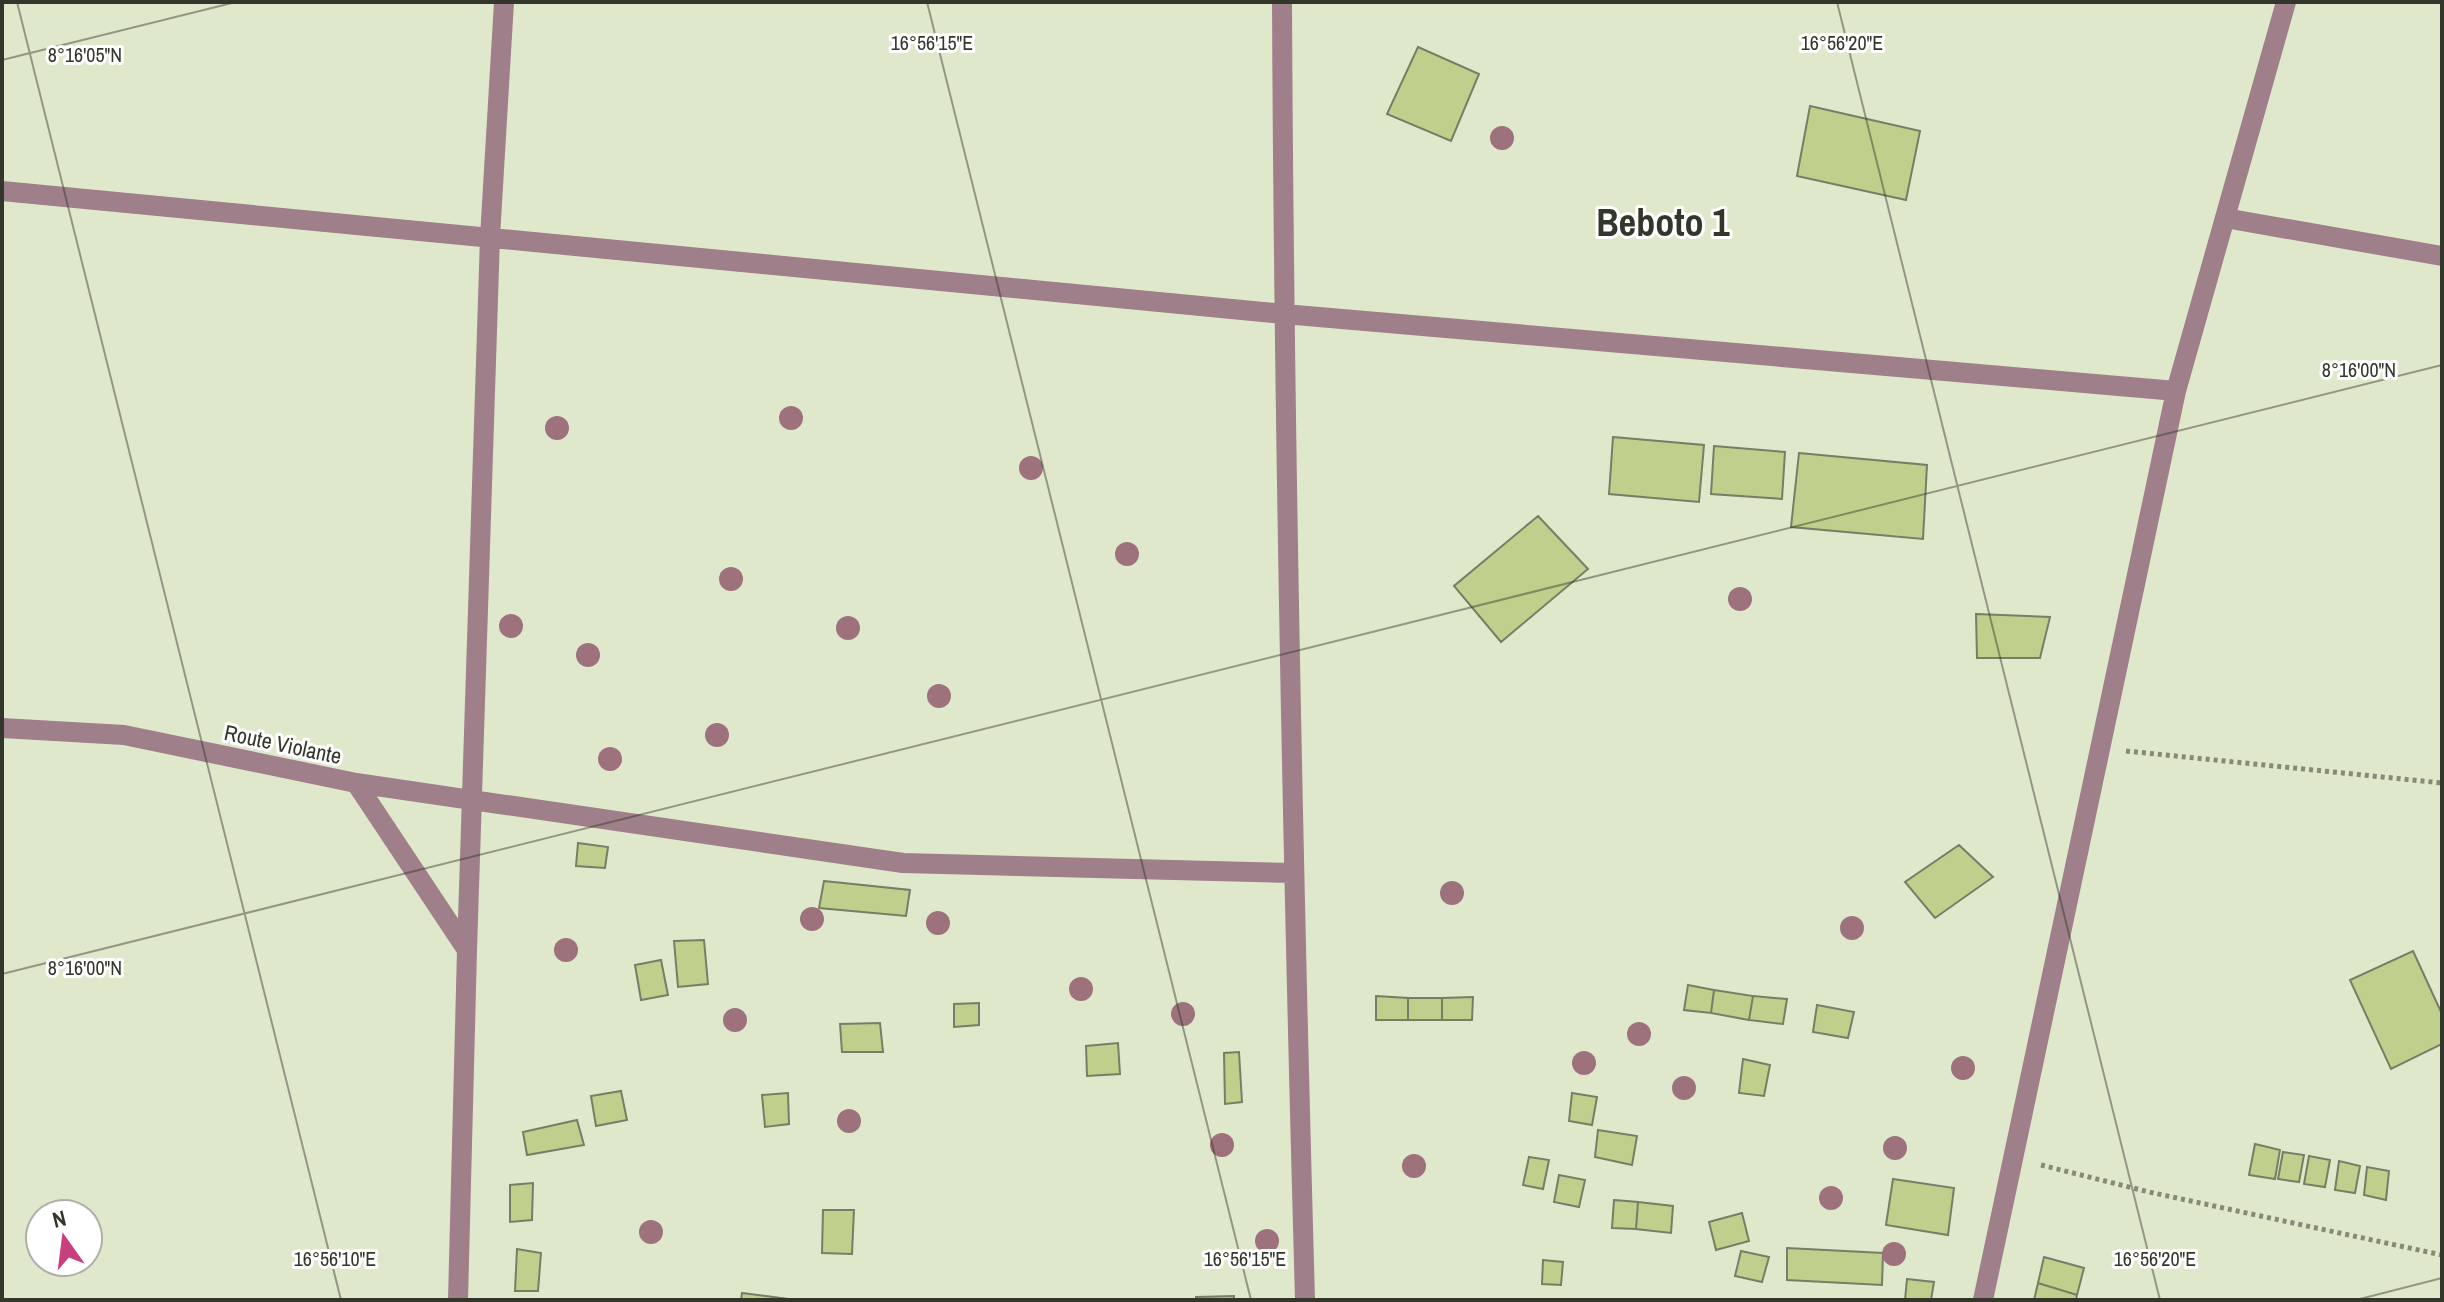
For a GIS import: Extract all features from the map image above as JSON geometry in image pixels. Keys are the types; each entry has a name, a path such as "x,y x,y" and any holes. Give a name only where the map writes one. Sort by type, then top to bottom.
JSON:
{"street":[{"path":"458,1300 490,237 504,2"},
{"path":"1282,2 1293,873 1305,1300"},
{"path":"1983,1300 2176,391 2286,2"},
{"path":"2,191 1284,314 2176,391"},
{"path":"2225,218 2442,256"},
{"name":"Route Violante","path":"2,728 124,735 356,783 467,950"},
{"path":"356,783 903,863 1293,873"}],"path":[{"path":"2101,748 2442,783"},
{"path":"2012,1158 2149,1192 2442,1255"}],"building":[{"path":"1418,47 1479,74 1451,141 1387,114"},
{"path":"1810,106 1920,131 1906,200 1797,176"},
{"path":"1613,437 1704,445 1699,502 1609,494"},
{"path":"1714,446 1785,452 1782,499 1711,494"},
{"path":"1799,453 1927,465 1923,539 1791,527"},
{"path":"1538,516 1588,569 1501,642 1454,586"},
{"path":"1976,614 2050,617 2040,658 1977,658"},
{"path":"578,843 608,847 605,868 576,866"},
{"path":"1959,845 1993,877 1935,918 1905,882"},
{"path":"824,881 910,890 906,916 819,908"},
{"path":"704,940 708,984 678,987 674,941"},
{"path":"2413,951 2442,1014 2442,1044 2391,1069 2350,980"},
{"path":"661,960 668,995 641,1000 635,965"},
{"path":"1688,985 1714,990 1711,1013 1684,1010"},
{"path":"1714,990 1753,996 1749,1020 1711,1013"},
{"path":"1376,996 1408,998 1408,1020 1376,1020"},
{"path":"1753,996 1787,999 1783,1024 1749,1020"},
{"path":"1473,997 1472,1020 1442,1020 1442,998"},
{"path":"1408,998 1442,998 1442,1020 1408,1020"},
{"path":"979,1003 979,1025 954,1027 954,1004"},
{"path":"1817,1005 1854,1012 1848,1038 1813,1032"},
{"path":"880,1023 883,1052 842,1052 840,1024"},
{"path":"1118,1043 1120,1074 1087,1076 1086,1046"},
{"path":"1239,1052 1242,1102 1225,1104 1224,1053"},
{"path":"1743,1059 1770,1065 1764,1096 1739,1093"},
{"path":"621,1091 627,1120 596,1126 591,1096"},
{"path":"788,1093 789,1124 765,1127 762,1095"},
{"path":"1572,1093 1597,1097 1592,1125 1569,1121"},
{"path":"577,1120 584,1145 527,1155 523,1132"},
{"path":"1598,1130 1637,1136 1632,1165 1595,1157"},
{"path":"2255,1144 2280,1150 2275,1179 2249,1175"},
{"path":"2283,1152 2304,1155 2299,1182 2278,1179"},
{"path":"2309,1156 2330,1160 2325,1187 2304,1184"},
{"path":"1529,1157 1549,1160 1543,1189 1523,1185"},
{"path":"2339,1161 2360,1166 2355,1193 2335,1190"},
{"path":"2367,1167 2389,1171 2386,1200 2364,1195"},
{"path":"1559,1175 1585,1180 1579,1207 1554,1202"},
{"path":"1893,1179 1954,1188 1948,1235 1886,1225"},
{"path":"533,1183 532,1220 510,1222 510,1185"},
{"path":"1614,1200 1638,1202 1636,1229 1612,1228"},
{"path":"1638,1202 1673,1206 1671,1233 1636,1229"},
{"path":"823,1210 854,1210 852,1254 822,1253"},
{"path":"1742,1213 1749,1241 1716,1250 1709,1222"},
{"path":"1787,1248 1883,1253 1882,1285 1787,1280"},
{"path":"517,1249 541,1253 538,1291 515,1291"},
{"path":"1741,1251 1769,1257 1762,1282 1735,1276"},
{"path":"2044,1257 2084,1268 2077,1295 2038,1283"},
{"path":"1543,1260 1563,1262 1561,1285 1542,1284"},
{"path":"1907,1279 1934,1282 1931,1300 1905,1300"},
{"path":"2038,1283 2077,1295 2076,1300 2034,1300"},
{"path":"742,1293 796,1300 741,1300"},
{"path":"1234,1296 1234,1300 1196,1300 1196,1297"}],"district":[{"name":"Beboto 1","path":"1663,223"}]}
